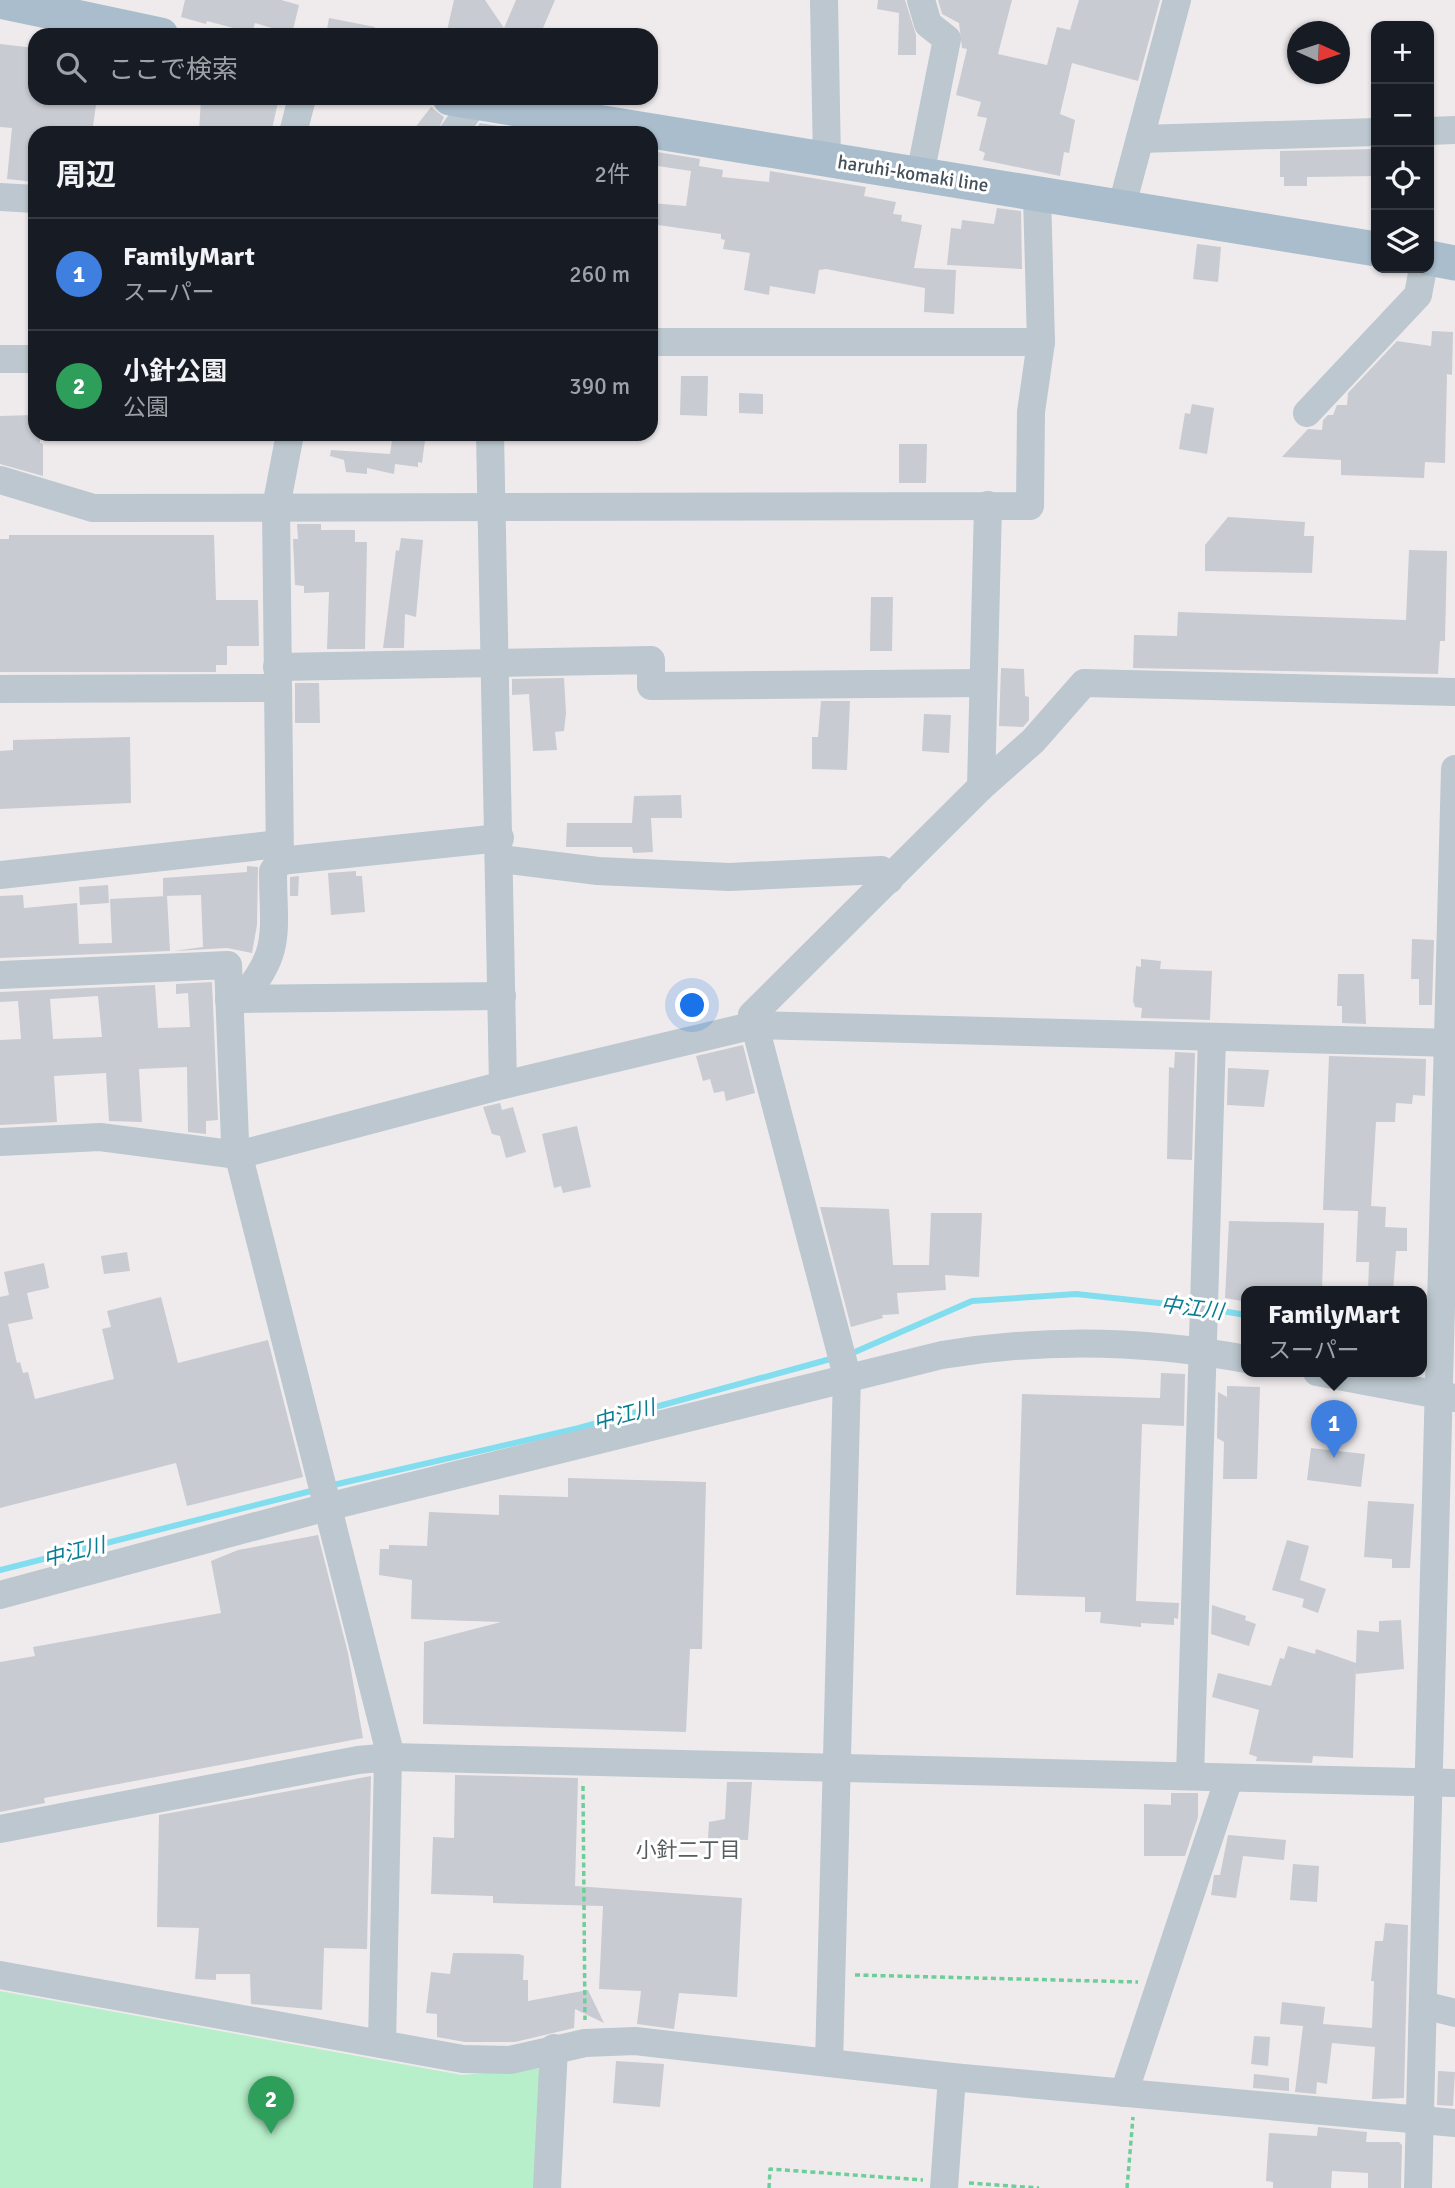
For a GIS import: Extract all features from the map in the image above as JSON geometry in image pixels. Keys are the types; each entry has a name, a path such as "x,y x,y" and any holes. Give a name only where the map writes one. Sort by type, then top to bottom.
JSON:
{"main road":[{"path":"5,1 129,28"},
{"name":"haruhi-komaki line","path":"487,105 617,126"},
{"name":"haruhi-komaki line","path":"658,133 1371,248"},
{"path":"1434,259 1455,263"}],"street":[{"path":"824,0 827,160"},
{"path":"920,175 947,40 928,24 922,0"},
{"path":"1121,209 1177,0"},
{"path":"295,126 300,105"},
{"path":"455,126 461,105"},
{"path":"1434,131 1455,130"},
{"path":"1140,139 1371,132"},
{"path":"0,480 93,508 491,505 1030,506 1031,412 1041,342 1037,195"},
{"path":"0,197 28,199"},
{"path":"1307,413 1419,295 1422,273"},
{"path":"658,342 1041,342"},
{"path":"0,359 28,359"},
{"path":"235,1000 262,975 273,951 274,871 280,852 276,506 289,441"},
{"path":"490,441 503,1085"},
{"path":"981,787 988,505"},
{"path":"0,689 277,678 495,663 651,660 651,686 984,683"},
{"path":"829,2063 839,1768 843,1363 752,1015 981,787 1033,741 1084,683 1455,692"},
{"path":"1418,2188 1423,2005 1441,1783 1448,1397 1441,1364 1452,1043 1455,769"},
{"path":"0,874 280,852 500,848 598,871 729,877 881,870 889,880"},
{"path":"0,975 229,965 235,1000 237,1155 390,1758 382,2044"},
{"path":"235,1000 502,996"},
{"path":"0,1142 100,1137 237,1155 503,1085 755,1025 1452,1043"},
{"path":"1190,1776 1212,1037"},
{"path":"0,1595 324,1494 843,1363 1033,1343 1079,1342 1204,1343 1241,1357"},
{"path":"1343,1377 1448,1397"},
{"path":"0,1829 358,1760 390,1758 1441,1783"},
{"path":"1129,2093 1161,1983 1229,1778"},
{"path":"0,1975 463,2059 510,2060 585,2043 635,2041 952,2077 1455,2123"},
{"path":"1423,2005 1455,2013"},
{"path":"547,2188 554,2048"},
{"path":"944,2185 952,2077"}],"path":[{"path":"583,1762 585,2043"},
{"path":"831,1975 1161,1983"},
{"path":"1127,2188 1129,2093"},
{"path":"769,2188 770,2169 944,2185 1039,2188"}],"green space":[{"path":"0,1991 462,2075 538,2068 547,2081 538,2188 0,2188"}],"building":[{"path":"185,0 281,0 299,5 293,28 272,28 255,23 254,28 233,28 181,17"},
{"path":"454,0 485,0 504,28 448,28"},
{"path":"516,0 555,0 543,28 504,28"},
{"path":"878,0 905,0 916,35 916,55 898,55 899,13 877,9"},
{"path":"938,0 1012,0 998,54 1047,65 1057,27 1070,30 1079,0 1160,0 1138,81 1072,63 1060,114 1075,120 1069,153 1064,152 1060,176 983,160 985,153 979,150 987,118 977,116 981,102 956,95 967,49 962,48 959,23 942,14"},
{"path":"329,18 375,27 375,28 327,28"},
{"path":"0,44 28,47 28,105 96,105 93,126 28,126 28,181 7,179 12,128 0,127"},
{"path":"201,105 277,105 273,126 199,126"},
{"path":"431,107 444,117 440,126 416,126"},
{"path":"1371,149 1371,176 1307,177 1307,186 1284,186 1284,177 1280,177 1280,151"},
{"path":"658,152 700,159 699,166 723,170 722,177 769,182 770,171 866,187 864,196 896,202 893,214 902,215 901,221 922,225 914,268 956,270 954,314 924,312 925,288 826,269 819,270 815,294 770,286 769,295 744,290 750,253 723,249 725,240 721,239 721,234 658,225 658,204 686,206 691,171 658,166"},
{"path":"997,208 1021,211 1022,269 947,265 951,228 961,229 962,220 994,224"},
{"path":"1197,244 1221,247 1218,282 1193,279"},
{"path":"1432,331 1453,332 1452,375 1447,374 1445,463 1425,462 1424,478 1341,475 1341,460 1282,457 1308,429 1322,430 1323,420 1328,415 1333,415 1337,405 1347,405 1348,393 1397,341 1431,346"},
{"path":"681,376 708,376 707,416 680,415"},
{"path":"739,393 763,394 763,414 739,413"},
{"path":"1192,404 1214,408 1207,454 1179,449 1185,413 1190,414"},
{"path":"28,415 28,441 40,441 43,444 43,476 0,464 0,416"},
{"path":"392,441 425,441 422,463 418,462 418,467 395,464 394,474 367,468 367,474 346,472 344,460 330,456 331,450 390,454"},
{"path":"899,444 927,444 926,483 899,483"},
{"path":"1228,517 1305,522 1304,536 1314,536 1312,573 1205,571 1205,545"},
{"path":"297,524 321,524 321,530 355,530 355,542 367,542 365,649 327,649 329,592 304,593 304,586 295,585 293,539 298,539"},
{"path":"9,535 214,535 216,600 258,600 259,646 227,646 227,665 216,665 216,672 0,672 0,539 9,539"},
{"path":"401,538 423,540 416,617 405,614 404,648 383,648 396,550 399,551"},
{"path":"1409,550 1447,551 1445,641 1440,641 1438,674 1133,668 1134,635 1177,636 1178,612 1406,620"},
{"path":"871,597 893,597 892,651 870,651"},
{"path":"1001,668 1024,669 1025,696 1029,697 1029,720 1023,727 999,726"},
{"path":"564,678 566,713 564,731 555,732 557,750 533,751 529,694 512,695 512,679"},
{"path":"295,683 319,683 320,723 295,723"},
{"path":"821,701 850,701 847,770 812,769 812,737 818,737"},
{"path":"924,714 951,715 949,753 922,751"},
{"path":"130,737 131,803 0,809 0,751 13,750 13,740"},
{"path":"681,795 682,818 651,818 653,852 633,853 632,847 566,847 567,823 632,823 634,796"},
{"path":"247,866 258,867 257,925 252,953 227,948 174,951 203,947 201,895 163,896 163,878 247,872"},
{"path":"356,871 356,876 362,876 365,912 331,915 328,873"},
{"path":"299,876 298,896 290,896 290,877"},
{"path":"108,885 109,903 80,905 79,887"},
{"path":"23,895 24,908 77,903 79,944 112,943 110,899 167,896 170,951 0,958 0,896"},
{"path":"1412,939 1434,940 1432,1005 1419,1005 1419,979 1411,979"},
{"path":"1141,959 1161,961 1160,969 1212,971 1210,1020 1141,1018 1142,1008 1135,1007 1133,1001 1136,966 1141,967"},
{"path":"1338,974 1364,974 1366,1024 1342,1023 1342,1006 1337,1006"},
{"path":"212,982 218,1120 206,1121 206,1134 188,1132 187,1067 139,1069 142,1122 109,1121 106,1073 54,1076 57,1122 0,1125 0,1040 21,1039 18,1001 0,1002 0,992 155,985 158,1028 190,1027 188,993 176,994 176,984","holes":["98,996 102,1037 53,1039 50,999"]},
{"path":"743,1045 755,1093 726,1101 724,1091 714,1093 710,1079 703,1081 696,1056"},
{"path":"1175,1052 1195,1053 1192,1160 1167,1159 1169,1067 1174,1068"},
{"path":"1329,1056 1426,1059 1425,1096 1413,1095 1412,1104 1396,1103 1395,1122 1376,1122 1371,1206 1386,1207 1385,1227 1407,1228 1407,1251 1396,1251 1393,1286 1368,1286 1369,1262 1356,1262 1358,1211 1323,1210"},
{"path":"1228,1068 1269,1070 1264,1107 1227,1105"},
{"path":"500,1103 502,1110 513,1107 526,1152 506,1158 500,1136 492,1134 483,1107"},
{"path":"577,1126 591,1187 563,1193 561,1186 554,1188 542,1134"},
{"path":"820,1207 889,1209 893,1265 929,1265 931,1213 982,1213 979,1277 945,1275 946,1290 897,1293 899,1314 882,1315 883,1318 851,1327"},
{"path":"1229,1221 1324,1223 1322,1286 1241,1286 1241,1301 1225,1298"},
{"path":"127,1252 130,1271 104,1274 101,1256"},
{"path":"44,1263 49,1288 27,1293 33,1319 8,1324 17,1363 20,1362 23,1373 28,1372 35,1399 114,1379 102,1329 111,1327 107,1311 161,1297 178,1363 268,1340 303,1477 187,1506 176,1463 0,1508 0,1297 9,1295 4,1272"},
{"path":"1161,1373 1185,1374 1184,1426 1142,1424 1136,1601 1179,1603 1178,1619 1174,1618 1174,1625 1141,1623 1141,1627 1100,1623 1101,1612 1085,1612 1085,1597 1016,1595 1022,1394 1160,1398"},
{"path":"1227,1386 1260,1387 1257,1479 1223,1479 1224,1442 1217,1438 1218,1392 1227,1397"},
{"path":"1311,1448 1365,1454 1361,1487 1307,1480"},
{"path":"568,1478 706,1482 702,1649 690,1649 686,1732 423,1724 424,1642 501,1622 411,1619 412,1580 379,1575 380,1549 389,1549 389,1545 427,1546 429,1512 499,1515 499,1495 568,1497"},
{"path":"1368,1501 1414,1504 1410,1568 1392,1568 1392,1559 1364,1557"},
{"path":"318,1535 348,1653 363,1738 44,1798 45,1803 0,1812 0,1662 35,1656 33,1647 221,1613 211,1561 238,1550"},
{"path":"1287,1540 1309,1546 1300,1580 1326,1589 1318,1613 1302,1607 1304,1599 1272,1590"},
{"path":"1212,1605 1246,1616 1245,1620 1256,1624 1249,1646 1211,1634"},
{"path":"1401,1620 1404,1669 1356,1674 1356,1665 1353,1758 1313,1756 1312,1763 1256,1761 1257,1757 1249,1754 1259,1710 1212,1697 1218,1673 1271,1686 1280,1658 1284,1659 1288,1646 1315,1654 1316,1649 1356,1663 1357,1630 1379,1632 1379,1621"},
{"path":"455,1775 578,1778 575,1886 742,1898 737,1997 679,1993 674,2029 637,2024 641,1991 599,1989 603,1906 493,1903 493,1896 431,1894 433,1837 454,1838"},
{"path":"371,1776 367,1949 324,1948 322,2010 251,2004 250,1974 216,1974 216,1980 195,1979 199,1928 157,1927 159,1815"},
{"path":"727,1782 752,1782 748,1840 708,1839 709,1822 725,1819"},
{"path":"1171,1793 1198,1793 1198,1817 1185,1856 1144,1856 1144,1804 1171,1805"},
{"path":"1228,1835 1286,1840 1284,1860 1243,1856 1236,1898 1211,1895 1214,1875 1220,1875"},
{"path":"1293,1864 1319,1866 1317,1902 1290,1900"},
{"path":"1385,1923 1408,1925 1404,2098 1372,2099 1375,2047 1332,2043 1327,2084 1317,2082 1316,2094 1295,2092 1303,2026 1280,2024 1282,2002 1325,2007 1323,2024 1372,2028 1374,1981 1371,1981 1375,1941 1383,1941"},
{"path":"453,1953 524,1956 523,1980 528,1980 528,2001 588,1990 604,2023 575,2009 574,2028 515,2042 465,2042 437,2037 437,2014 426,2013 431,1972 450,1974"},
{"path":"1254,2036 1270,2037 1268,2066 1251,2064"},
{"path":"616,2061 664,2064 660,2107 613,2103"},
{"path":"1438,2071 1455,2072 1453,2106 1437,2105"},
{"path":"1254,2074 1289,2078 1289,2091 1253,2088"},
{"path":"1318,2127 1367,2132 1366,2142 1399,2142 1402,2145 1401,2188 1368,2188 1368,2173 1332,2171 1331,2188 1273,2188 1273,2182 1266,2181 1269,2133 1317,2136"}],"waterway":[{"name":"中江川","path":"848,1355 972,1301 1076,1294 1196,1307"},
{"name":"中江川","path":"1210,1309 1241,1314"},
{"name":"中江川","path":"329,1486 579,1428 834,1358"},
{"name":"中江川","path":"0,1570 315,1490"}],"place":[{"name":"FamilyMart","path":"1334,1458"},
{"name":"小針公園","path":"271,2134"}],"district":[{"name":"小針二丁目","path":"688,1850"}]}
